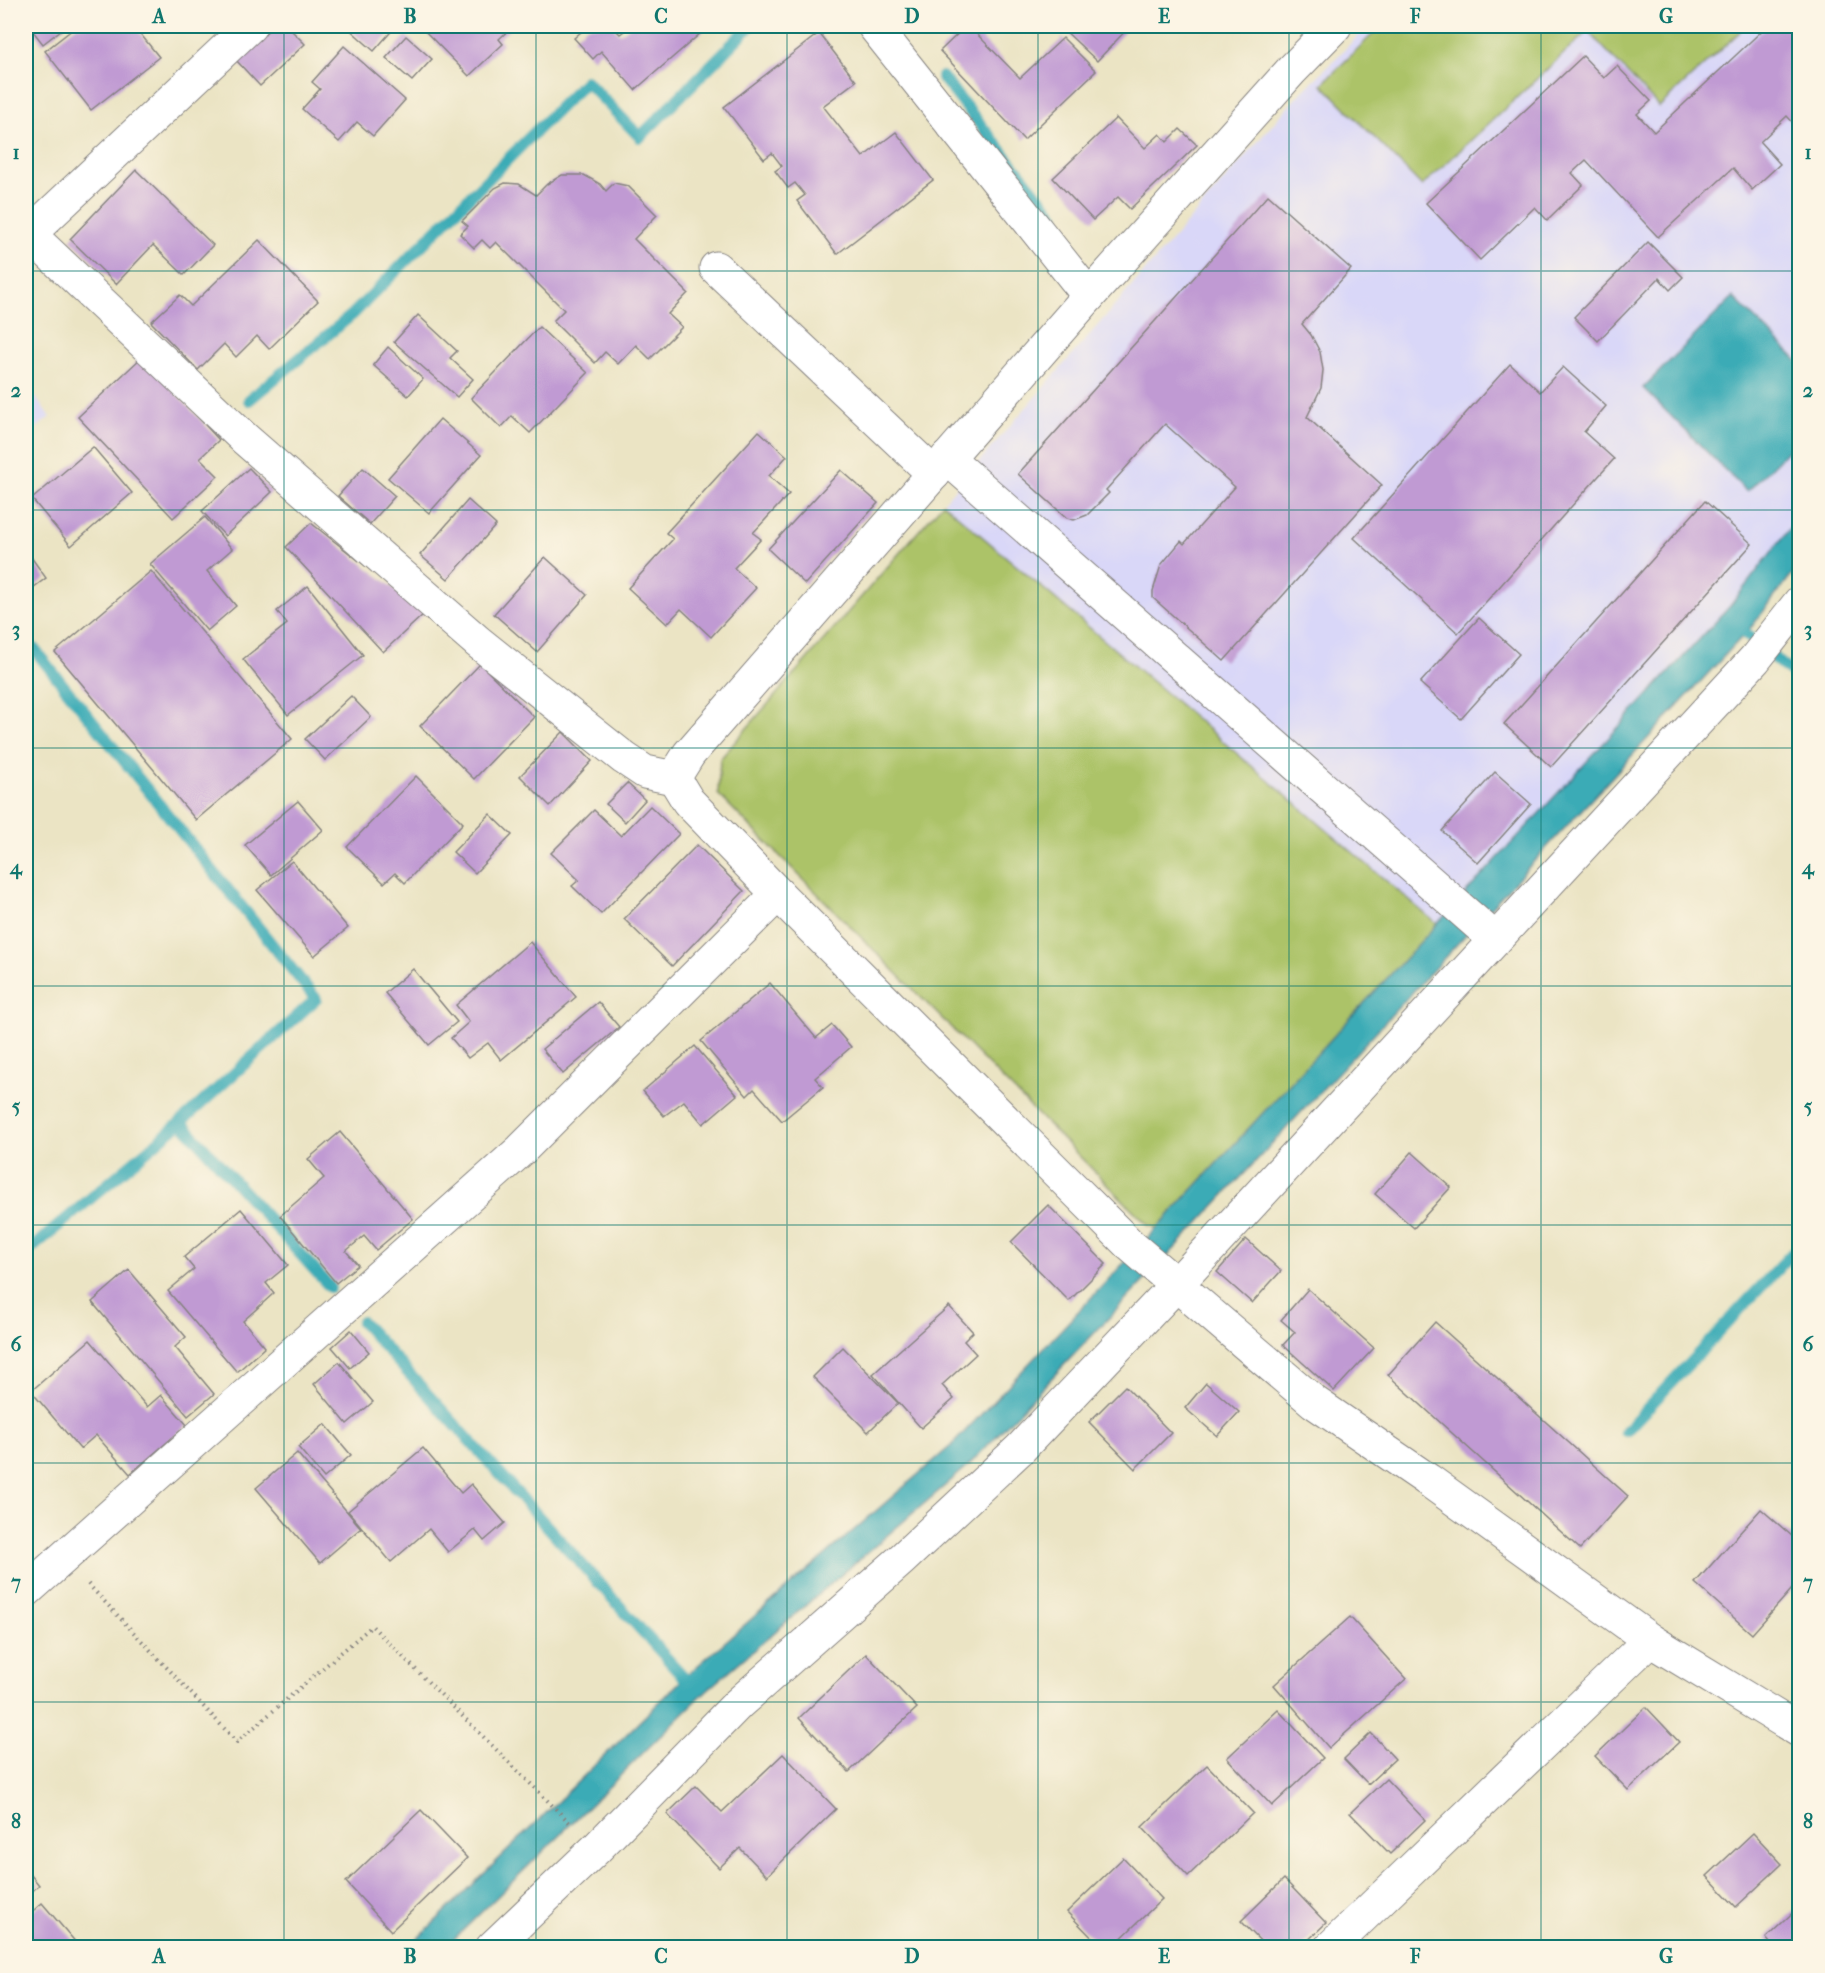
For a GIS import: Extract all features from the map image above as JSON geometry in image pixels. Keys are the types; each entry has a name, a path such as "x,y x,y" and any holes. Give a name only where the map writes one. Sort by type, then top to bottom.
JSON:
{"street":[{"path":"250,26 27,235 245,439 478,642 624,758 645,772 674,778 688,801 778,894 1130,1245 1314,1402 1428,1480 1650,1640 1798,1726"},
{"path":"874,26 1089,296"},
{"path":"674,778 689,754 1089,296 1291,71 1335,26"},
{"path":"716,268 941,466 1490,935"},
{"path":"492,1947 597,1848 738,1704 900,1562 1020,1449 1169,1279 1490,935 1763,648 1800,602"},
{"path":"26,1591 520,1150 778,894"},
{"path":"1330,1947 1650,1640"}],"path":[{"path":"63,1558 237,1742 372,1626 573,1827"}],"shaded area":[{"path":"1368,26 1799,26 1799,516 1730,606 1157,1228 1148,1225 718,794 720,759 1294,100"},
{"path":"26,384 50,417 26,437"}],"green space":[{"path":"1381,26 1746,26 1659,107 1588,31 1422,186 1322,84"},
{"path":"943,503 1437,924 1157,1228 1148,1225 718,794 720,759"}],"water":[{"path":"1733,297 1799,362 1799,439 1747,492 1643,388"},
{"path":"1799,516 1799,565 1753,625 1180,1243 968,1466 706,1691 446,1947 408,1948 688,1674 952,1445 1157,1228 1730,606"}],"building":[{"path":"29,26 66,26 43,44"},
{"path":"77,26 134,26 159,57 91,110 45,51"},
{"path":"273,26 287,26 305,44 260,86 236,60"},
{"path":"346,26 396,26 374,51"},
{"path":"420,26 513,26 499,39 503,44 469,76"},
{"path":"588,26 612,26 620,34 631,26 709,26 635,90 601,51 593,59 574,38"},
{"path":"966,26 969,26 1020,78 1063,38 1096,71 1024,140 940,51"},
{"path":"1060,26 1130,26 1097,61"},
{"path":"1767,26 1800,26 1800,130 1787,116 1760,142 1780,164 1752,190 1733,168 1658,237 1586,160 1572,173 1583,185 1547,220 1535,207 1480,260 1426,203 1583,56 1604,78 1617,66 1651,101 1637,114 1654,132"},
{"path":"819,33 856,81 823,106 863,157 896,132 933,180 837,254 797,201 805,195 795,183 788,188 775,171 782,166 772,153 764,159 724,107"},
{"path":"406,36 432,59 412,81 386,58"},
{"path":"344,46 405,100 373,136 357,122 339,142 302,109 320,89 312,82"},
{"path":"1116,118 1145,148 1160,134 1167,142 1180,129 1197,145 1130,209 1118,197 1093,220 1053,178"},
{"path":"136,170 213,245 184,275 153,245 116,284 70,239"},
{"path":"562,175 584,175 600,184 606,191 614,183 628,186 657,215 634,239 688,293 668,314 682,327 650,359 636,345 618,364 605,352 595,363 553,321 564,310 496,242 490,248 482,240 474,248 460,234 468,226 462,221 495,188 505,183 519,184 536,195 547,184"},
{"path":"1268,195 1351,269 1302,324 1320,352 1323,370 1321,388 1307,417 1382,485 1224,661 1153,598 1153,591 1161,565 1181,541 1184,544 1235,487 1165,424 1106,490 1109,493 1087,515 1074,520 1067,518 1018,474"},
{"path":"259,240 318,301 269,349 257,336 236,357 224,344 198,370 151,322 180,295 191,306"},
{"path":"1648,242 1683,277 1670,290 1659,278 1598,341 1574,317"},
{"path":"418,315 457,351 450,358 473,379 457,397 394,342"},
{"path":"539,327 588,373 530,433 512,416 501,428 471,398"},
{"path":"388,347 423,379 408,396 373,365"},
{"path":"142,357 219,440 200,458 218,476 173,518 78,417"},
{"path":"1510,364 1540,392 1563,367 1606,406 1584,432 1614,459 1458,633 1354,538"},
{"path":"440,419 481,455 429,513 388,478"},
{"path":"759,431 787,456 769,476 789,494 753,533 761,539 734,568 756,588 711,637 681,609 667,624 628,588 673,539 666,533"},
{"path":"93,447 132,493 71,546 32,499"},
{"path":"249,468 272,492 225,536 202,511"},
{"path":"363,468 395,496 370,524 338,496"},
{"path":"841,470 878,503 805,584 768,549"},
{"path":"468,500 496,525 448,579 420,555"},
{"path":"1705,501 1752,544 1551,767 1504,724"},
{"path":"205,517 232,549 207,571 236,606 207,631 150,564"},
{"path":"311,523 425,613 383,652 286,547"},
{"path":"26,550 46,578 26,593"},
{"path":"545,557 587,595 537,652 494,614"},
{"path":"151,571 292,739 196,820 55,652"},
{"path":"308,586 363,655 288,715 243,659 287,624 277,611"},
{"path":"1479,618 1519,654 1461,719 1420,683"},
{"path":"480,664 534,717 474,779 420,726"},
{"path":"351,696 371,717 325,760 305,739"},
{"path":"563,732 592,761 550,806 520,776"},
{"path":"1495,772 1531,804 1478,863 1442,831"},
{"path":"416,776 463,823 405,883 395,873 384,883 347,847"},
{"path":"627,783 645,800 625,822 606,804"},
{"path":"298,801 323,830 271,875 245,845"},
{"path":"650,806 679,834 601,914 572,886 579,880 551,853 594,810 621,836"},
{"path":"490,814 512,835 475,873 453,852"},
{"path":"697,845 744,891 672,966 624,919"},
{"path":"292,861 348,928 314,956 257,890"},
{"path":"530,942 576,997 501,1060 488,1043 468,1058 451,1038 469,1022 456,1005"},
{"path":"413,969 457,1022 429,1045 385,993"},
{"path":"770,983 816,1038 832,1025 851,1047 815,1078 823,1087 782,1121 754,1089 747,1096 701,1041"},
{"path":"598,1002 619,1027 563,1074 542,1049"},
{"path":"695,1046 737,1095 703,1124 684,1101 664,1116 643,1091"},
{"path":"340,1132 413,1219 376,1250 364,1236 346,1251 358,1265 336,1283 280,1216 324,1178 308,1159"},
{"path":"1412,1152 1451,1187 1414,1228 1375,1194"},
{"path":"1048,1205 1106,1264 1069,1301 1011,1242"},
{"path":"241,1209 288,1265 266,1283 274,1293 243,1321 265,1347 237,1372 168,1291 194,1269 184,1257"},
{"path":"1246,1239 1281,1271 1252,1303 1217,1272"},
{"path":"129,1270 186,1337 175,1347 214,1394 188,1416 92,1302"},
{"path":"1308,1289 1374,1348 1334,1391 1283,1345 1295,1332 1281,1320"},
{"path":"949,1306 973,1332 964,1341 976,1354 942,1385 954,1399 921,1428 873,1374"},
{"path":"1435,1322 1628,1496 1580,1549 1388,1375"},
{"path":"351,1330 369,1352 350,1368 332,1347"},
{"path":"90,1340 147,1407 161,1395 187,1425 130,1474 96,1435 80,1449 31,1391"},
{"path":"843,1347 898,1403 868,1432 813,1377"},
{"path":"339,1362 373,1402 347,1424 314,1384"},
{"path":"1206,1383 1239,1412 1217,1436 1185,1408"},
{"path":"1125,1386 1171,1433 1135,1469 1089,1422"},
{"path":"325,1424 351,1455 324,1478 298,1447"},
{"path":"423,1448 461,1493 471,1484 505,1523 484,1541 475,1530 448,1552 429,1529 391,1562 348,1511"},
{"path":"297,1453 361,1528 320,1563 256,1488"},
{"path":"1761,1509 1800,1543 1800,1580 1752,1634 1695,1583"},
{"path":"1350,1617 1406,1679 1329,1748 1274,1685"},
{"path":"866,1654 917,1708 849,1772 799,1718"},
{"path":"1646,1707 1679,1742 1628,1790 1595,1756"},
{"path":"1278,1710 1323,1758 1272,1806 1227,1758"},
{"path":"1371,1733 1395,1759 1368,1784 1344,1759"},
{"path":"783,1754 836,1809 767,1876 740,1848 719,1868 667,1814 696,1786 722,1812"},
{"path":"1207,1765 1253,1813 1188,1876 1142,1827"},
{"path":"1386,1779 1425,1820 1390,1854 1350,1813"},
{"path":"421,1810 467,1858 391,1931 346,1882"},
{"path":"1753,1833 1782,1864 1736,1907 1707,1876"},
{"path":"1123,1858 1162,1899 1111,1948 1102,1948 1067,1912"},
{"path":"26,1869 39,1885 26,1897"},
{"path":"1284,1879 1326,1923 1300,1948 1267,1948 1241,1921"},
{"path":"42,1903 78,1945 75,1948 26,1948 26,1917"},
{"path":"1800,1906 1800,1948 1774,1948 1766,1938"}],"waterway":[{"path":"249,400 353,314 586,81 640,137 750,26"},
{"path":"942,77 1054,216"},
{"path":"1734,624 1800,680"},
{"path":"34,649 316,999 181,1122 330,1287"},
{"path":"26,1253 181,1122"},
{"path":"1626,1431 1800,1245"},
{"path":"362,1322 692,1686"}]}
